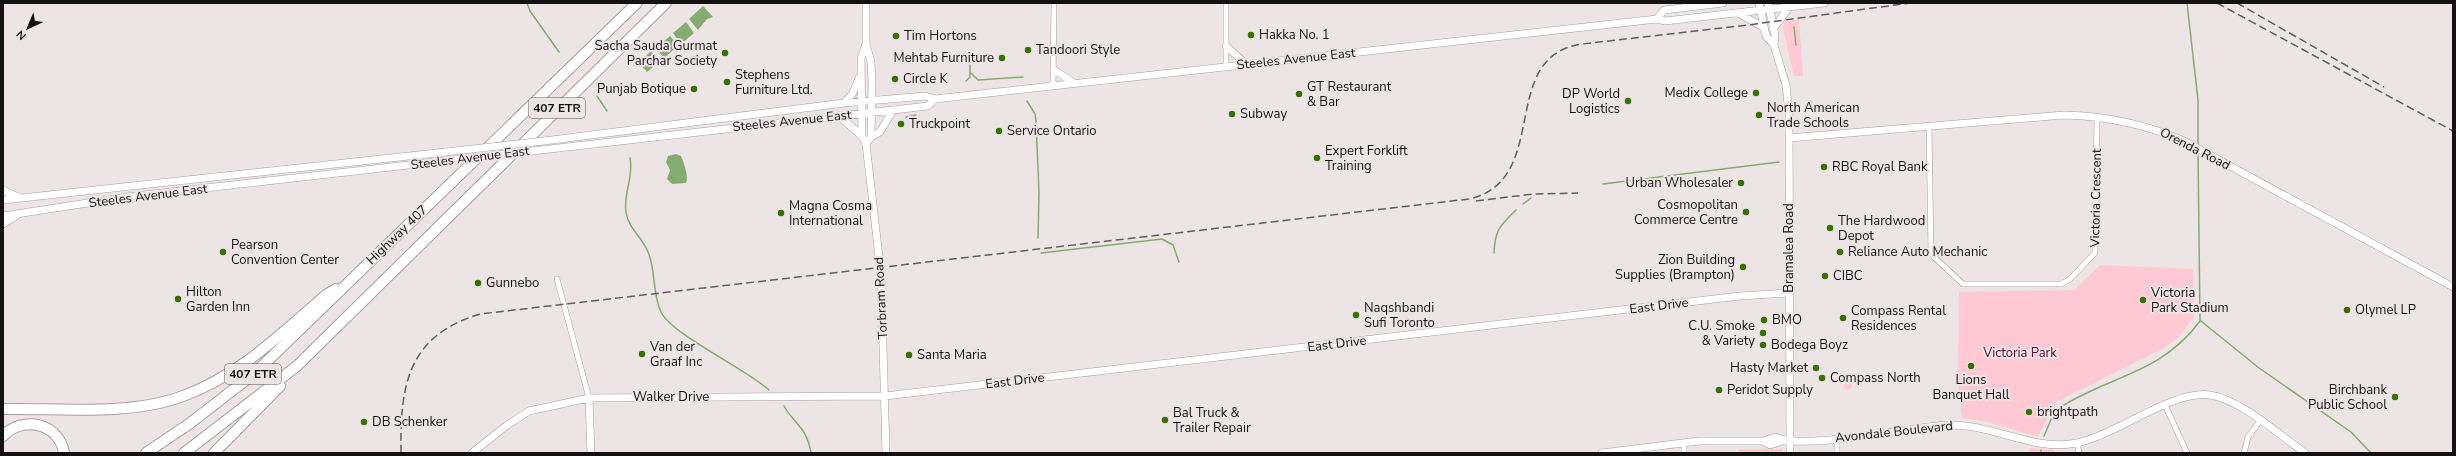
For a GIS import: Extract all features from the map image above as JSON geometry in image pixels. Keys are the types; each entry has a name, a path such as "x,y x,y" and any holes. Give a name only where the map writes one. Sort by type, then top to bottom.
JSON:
{"highway":[{"name":"Highway 407","path":"146,453 189,424 255,373 636,3"},
{"name":"Highway 407","path":"184,453 297,366 666,3"},
{"path":"3,409 122,408 155,404 183,396 210,384 245,363 326,295 350,281"},
{"path":"214,453 287,380 297,366"},
{"path":"3,436 18,426 29,423 40,425 56,435 64,453"}],"main road":[{"name":"Torbram Road","path":"866,3 866,44 871,62 871,137"},
{"name":"Steeles Avenue East","path":"1657,19 1664,10 1723,3"},
{"name":"Bramalea Road","path":"1759,3 1766,36 1774,45"},
{"name":"Steeles Avenue East","path":"3,200 544,141 844,103 925,96 935,99 1657,19 1665,21 1760,11 1768,7 1788,9 1824,3"},
{"name":"Bramalea Road","path":"1768,7 1773,29 1774,45 1787,88 1789,138 1789,293 1786,441 1790,453"},
{"path":"1773,29 1788,9"},
{"path":"1737,13 1763,27"},
{"name":"Torbram Road","path":"866,44 861,58 862,136 866,144 881,274 886,453"},
{"path":"1226,46 1246,64"},
{"path":"1054,70 1074,83"},
{"path":"844,103 857,86 861,72"},
{"name":"Steeles Avenue East","path":"3,216 127,197 928,106 935,99"},
{"path":"866,144 871,137 880,132 894,110"},
{"name":"Orenda Road","path":"1789,138 2064,115 2097,116 2149,127 2192,145 2453,287"},
{"path":"838,116 862,136"},
{"path":"3,190 10,195 24,198"},
{"path":"3,224 10,218 21,214"},
{"name":"East Drive","path":"885,396 1733,297 1789,293"},
{"name":"Avondale Boulevard","path":"1602,453 1684,443 1763,441 1770,445 1786,441 1836,439 1959,425 1992,430 2030,442 2051,444 2077,443 2109,432 2165,404 2185,397 2209,395 2234,403 2305,453"},
{"name":"Walker Drive","path":"472,453 506,426 529,411 589,398 885,396"},
{"path":"589,398 591,453"}],"street":[{"path":"1053,86 1054,3"},
{"path":"1226,3 1226,66"},
{"name":"Victoria Crescent","path":"1929,127 1932,252 1934,257 1963,284 2061,284 2070,280 2095,253 2097,116"},
{"path":"556,279 589,398"},
{"path":"2165,404 2187,453"},
{"path":"2244,453 2248,437 2260,421"},
{"path":"1836,439 1837,453"},
{"path":"1684,443 1684,453"},
{"path":"2077,443 2079,453"}],"green space":[{"path":"1799,20 1803,76 1794,76 1783,29 1785,21"},
{"name":"Victoria Park","path":"2100,265 2193,269 2194,317 2179,337 2164,348 2056,402 2038,436 1991,423 1962,418 1958,378 1959,292 2074,290"},
{"path":"1853,376 1852,387 1848,390 1844,389 1845,379"},
{"path":"2030,448 2054,450 2054,453 2029,453"},
{"path":"1739,449 1783,449 1783,453 1739,453"}],"shaded area":[{"path":"703,6 713,17 707,19 698,30 689,19"},
{"path":"686,22 694,33 681,44 673,33"},
{"path":"670,36 678,46 664,58 656,48"},
{"path":"651,51 660,61 647,72 639,63"},
{"path":"676,154 681,156 687,174 686,183 672,184 667,179 670,170 666,162 668,156"}],"waterway":[{"path":"527,3 530,11 559,52"},
{"path":"2187,3 2198,100 2198,145"},
{"path":"1794,27 1796,45"},
{"path":"966,81 970,77 970,65"},
{"path":"971,73 978,80 1023,77"},
{"path":"597,96 607,111"},
{"path":"1027,101 1035,114 1036,121 1039,193 1038,238"},
{"path":"906,117 916,115"},
{"path":"2044,436 2053,415 2059,408 2078,397 2151,364 2168,353 2185,339 2200,321 2198,151"},
{"path":"630,158 631,172 625,205 627,218 646,247 652,266 656,297 661,312 679,331 758,381 769,390"},
{"path":"1603,184 1779,162"},
{"path":"1523,204 1531,198"},
{"path":"1494,253 1499,228 1516,210"},
{"path":"1041,253 1162,239 1173,245 1179,262"},
{"path":"2201,321 2259,368 2351,432 2371,453"},
{"path":"784,406 803,431 811,453"}],"railway":[{"path":"401,453 403,406 406,385 413,367 423,350 437,336 456,324 480,314 1469,199 1494,187 1510,168 1519,145 1531,93 1540,71 1556,53 1582,44 1748,25 1910,3"},
{"path":"2217,3 2453,131"},
{"path":"2237,3 2384,87"},
{"path":"1476,201 1533,194 1578,193"}],"place":[{"name":"Hakka No. 1","path":"1251,35"},
{"name":"Tim Hortons","path":"896,36"},
{"name":"Tandoori Style","path":"1028,50"},
{"name":"Sacha Sauda Gurmat Parchar Society","path":"725,53"},
{"name":"Mehtab Furniture","path":"1002,58"},
{"name":"Circle K","path":"895,79"},
{"name":"Stephens Furniture Ltd.","path":"727,82"},
{"name":"Punjab Botique","path":"694,89"},
{"name":"Medix College","path":"1756,93"},
{"name":"GT Restaurant & Bar","path":"1299,94"},
{"name":"DP World Logistics","path":"1628,101"},
{"name":"Subway","path":"1232,114"},
{"name":"North American Trade Schools","path":"1759,115"},
{"name":"Truckpoint","path":"901,124"},
{"name":"Service Ontario","path":"999,131"},
{"name":"Expert Forklift Training","path":"1317,158"},
{"name":"RBC Royal Bank","path":"1824,167"},
{"name":"Urban Wholesaler","path":"1741,183"},
{"name":"Cosmopolitan Commerce Centre","path":"1746,212"},
{"name":"Magna Cosma International","path":"781,213"},
{"name":"The Hardwood Depot","path":"1830,228"},
{"name":"Pearson Convention Center","path":"223,252"},
{"name":"Reliance Auto Mechanic","path":"1840,252"},
{"name":"Zion Building Supplies (Brampton)","path":"1743,267"},
{"name":"CIBC","path":"1825,276"},
{"name":"Gunnebo","path":"478,283"},
{"name":"Hilton Garden Inn","path":"178,299"},
{"name":"Victoria Park Stadium","path":"2143,300"},
{"name":"Olymel LP","path":"2347,310"},
{"name":"Naqshbandi Sufi Toronto","path":"1356,315"},
{"name":"Compass Rental Residences","path":"1843,318"},
{"name":"BMO","path":"1764,320"},
{"name":"C.U. Smoke & Variety","path":"1763,333"},
{"name":"Bodega Boyz","path":"1763,345"},
{"name":"Van der Graaf Inc","path":"642,354"},
{"name":"Santa Maria","path":"909,355"},
{"name":"Lions Banquet Hall","path":"1971,366"},
{"name":"Hasty Market","path":"1816,368"},
{"name":"Compass North","path":"1822,378"},
{"name":"Peridot Supply","path":"1719,390"},
{"name":"Birchbank Public School","path":"2395,397"},
{"name":"brightpath","path":"2029,412"},
{"name":"Bal Truck & Trailer Repair","path":"1165,420"},
{"name":"DB Schenker","path":"364,422"}]}
